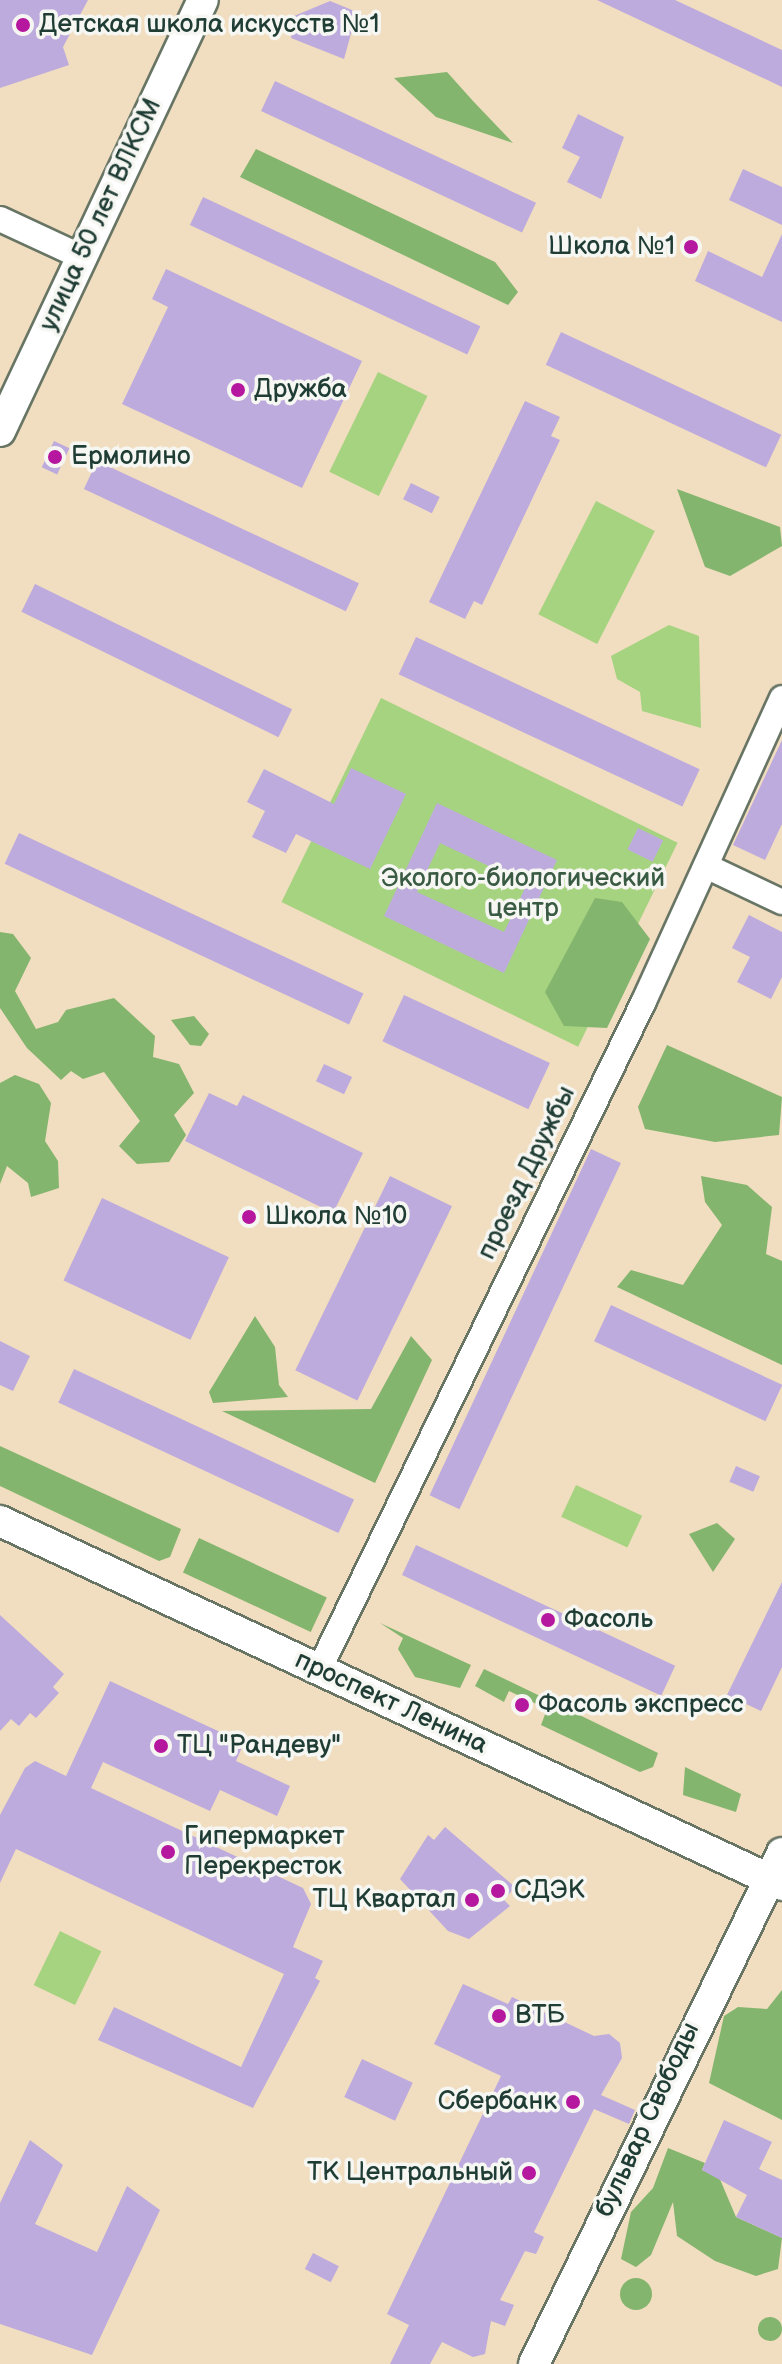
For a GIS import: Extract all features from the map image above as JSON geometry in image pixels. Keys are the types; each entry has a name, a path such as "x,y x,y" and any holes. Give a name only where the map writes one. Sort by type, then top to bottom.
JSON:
{"main road":[{"name":"улица 50 лет ВЛКСМ","path":"0,431 203,0"},
{"name":"проспект Ленина","path":"0,1521 319,1670 777,1872"},
{"name":"бульвар Свободы","path":"534,2364 777,1872"}],"street":[{"path":"0,219 82,257"},
{"name":"проезд Дружбы","path":"319,1670 706,866 782,698"},
{"path":"706,866 782,902"}],"green space":[{"path":"447,72 513,143 436,117 394,78"},
{"path":"256,149 495,262 518,292 508,305 240,177"},
{"path":"378,372 427,396 379,496 329,472"},
{"path":"677,489 780,527 782,546 730,576 705,567"},
{"path":"596,501 655,531 597,644 538,614"},
{"path":"669,625 699,636 701,728 642,711 640,692 617,679 611,656"},
{"name":"Эколого-биологический центр","path":"381,698 678,843 578,1047 281,902"},
{"path":"595,898 622,902 650,939 607,1028 564,1026 545,992"},
{"path":"0,932 13,934 31,958 15,991 36,1029 58,1022 66,1010 114,998 155,1036 153,1057 179,1064 194,1093 174,1115 186,1135 169,1162 137,1164 119,1146 140,1121 104,1072 83,1079 71,1071 61,1080 27,1048 0,1008"},
{"path":"194,1016 209,1034 201,1046 190,1045 171,1020"},
{"path":"667,1045 782,1097 779,1135 715,1142 645,1129 638,1107"},
{"path":"15,1075 39,1084 51,1103 45,1141 58,1161 59,1188 31,1197 28,1183 7,1166 0,1184 0,1083"},
{"path":"701,1176 747,1185 772,1207 766,1254 782,1261 782,1365 617,1287 631,1270 683,1285 722,1225 705,1202"},
{"path":"255,1316 275,1347 279,1385 288,1397 213,1403 209,1392"},
{"path":"411,1336 432,1360 375,1483 222,1411 371,1409"},
{"path":"0,1446 181,1529 170,1557 159,1561 0,1486"},
{"path":"576,1485 642,1516 627,1548 561,1517"},
{"path":"717,1523 735,1539 713,1572 689,1534"},
{"path":"199,1538 327,1598 311,1632 183,1572"},
{"path":"380,1623 471,1665 460,1688 415,1677 398,1649 403,1638"},
{"path":"484,1669 658,1753 653,1767 640,1772 541,1725 547,1709 509,1691 504,1702 475,1686"},
{"path":"685,1767 741,1794 736,1812 683,1795"},
{"path":"60,1931 101,1951 75,2005 34,1985"},
{"path":"782,1990 782,2120 709,2083 724,2016 738,2007 767,2009"},
{"path":"668,2148 705,2163 702,2170 719,2177 736,2217 782,2238 778,2269 756,2276 715,2261 677,2236 673,2202 651,2255 636,2267 621,2259 631,2212 653,2188"},
{"path":"636,2278 648,2282 652,2294 648,2306 636,2310 624,2306 620,2294 624,2282"},
{"path":"770,2317 779,2320 782,2329 779,2338 770,2341 761,2338 758,2329 761,2320"}],"building":[{"name":"Детская школа искусств №1","path":"0,0 88,0 63,47 69,65 0,88"},
{"path":"597,0 675,0 782,50 782,87"},
{"path":"330,1 357,12 344,59 291,38 294,16"},
{"path":"275,81 536,203 522,233 261,111"},
{"path":"578,114 624,137 601,199 567,182 580,157 562,148"},
{"path":"743,169 782,187 782,225 729,200"},
{"path":"203,197 480,326 467,354 190,225"},
{"path":"782,234 782,322 695,281 708,251 762,277"},
{"name":"Дружба","path":"166,269 362,361 302,488 122,404 168,307 152,299"},
{"path":"561,332 781,435 766,467 546,365"},
{"path":"525,401 560,417 551,436 560,440 482,605 474,601 465,619 429,602"},
{"name":"Ермолино","path":"54,441 69,448 57,474 42,467"},
{"path":"97,461 359,583 346,611 84,489"},
{"path":"411,483 440,497 432,513 403,499"},
{"path":"35,584 292,709 278,737 21,612"},
{"path":"416,637 700,769 682,806 399,674"},
{"path":"782,740 782,824 765,860 733,845"},
{"path":"351,768 406,794 370,869 296,834 286,853 252,837 265,811 247,802 264,769 334,804"},
{"path":"437,803 557,860 504,973 384,916","holes":["440,843 527,884 504,932 417,892"]},
{"path":"638,828 663,840 653,862 627,850"},
{"path":"19,833 363,994 349,1024 5,864"},
{"path":"749,915 782,932 782,977 771,999 737,982 750,957 732,948"},
{"path":"404,995 550,1063 528,1109 382,1041"},
{"path":"324,1064 352,1077 344,1094 316,1081"},
{"path":"209,1093 237,1106 243,1095 363,1153 333,1213 185,1141"},
{"path":"591,1149 621,1163 459,1509 430,1495"},
{"path":"390,1176 452,1206 357,1400 295,1370"},
{"path":"102,1198 229,1257 190,1340 64,1280"},
{"path":"611,1305 782,1385 765,1421 594,1341"},
{"path":"0,1341 30,1356 13,1391 0,1385"},
{"path":"74,1369 354,1500 338,1533 58,1403"},
{"path":"736,1466 760,1476 753,1492 729,1482"},
{"path":"416,1545 675,1666 661,1696 402,1575"},
{"path":"782,1582 782,1667 761,1711 727,1695"},
{"path":"0,1615 64,1674 53,1687 59,1693 36,1718 30,1713 19,1726 11,1719 0,1731"},
{"path":"110,1681 244,1743 236,1761 290,1786 277,1816 220,1790 210,1811 103,1762 91,1788 303,1888 311,1904 293,1947 323,1961 315,1978 320,1981 253,2108 98,2040 114,2007 241,2067 284,1974 16,1849 0,1883 0,1815 25,1768 35,1761 66,1776"},
{"path":"445,1827 515,1887 504,1900 510,1906 469,1939 448,1931 400,1879 428,1835 434,1840"},
{"name":"ТК Центральный","path":"463,1984 508,2004 512,1997 594,2036 609,2034 620,2043 622,2058 601,2095 635,2110 629,2124 594,2109 534,2232 544,2237 536,2254 525,2251 500,2300 514,2305 505,2326 491,2321 485,2354 473,2357 442,2342 430,2364 390,2364 409,2325 387,2314 501,2076 434,2044"},
{"path":"362,2059 413,2083 395,2121 344,2097"},
{"path":"724,2120 772,2142 759,2169 782,2180 782,2238 736,2217 747,2195 702,2170"},
{"path":"30,2140 63,2165 35,2224 97,2252 127,2186 160,2210 92,2355 0,2324 0,2203"},
{"path":"313,2253 339,2266 331,2282 305,2269"}],"place":[{"name":"Детская школа искусств №1","path":"23,25"},
{"name":"Школа №1","path":"691,247"},
{"name":"Дружба","path":"238,390"},
{"name":"Ермолино","path":"55,457"},
{"name":"Школа №10","path":"249,1217"},
{"name":"Фасоль","path":"548,1620"},
{"name":"Фасоль экспресс","path":"522,1705"},
{"name":"ТЦ \"Рандеву\"","path":"161,1746"},
{"name":"Гипермаркет Перекресток","path":"168,1852"},
{"name":"СДЭК","path":"498,1891"},
{"name":"ТЦ Квартал","path":"472,1900"},
{"name":"ВТБ","path":"499,2016"},
{"name":"Сбербанк","path":"573,2102"},
{"name":"ТК Центральный","path":"529,2173"}]}
